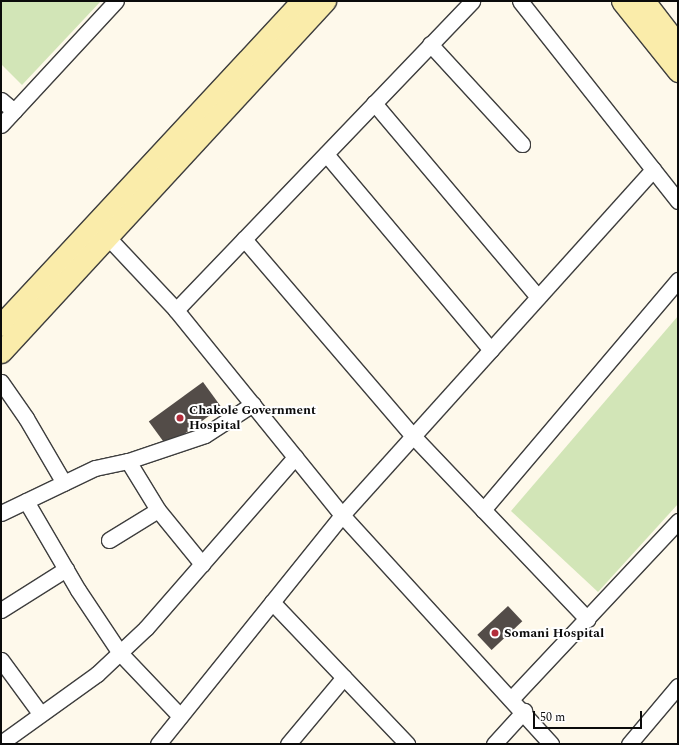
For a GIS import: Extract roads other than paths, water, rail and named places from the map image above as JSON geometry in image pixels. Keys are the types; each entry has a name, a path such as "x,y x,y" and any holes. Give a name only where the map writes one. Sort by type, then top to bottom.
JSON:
{"main road":[{"path":"4,336 101,230 302,1"},
{"path":"101,230 325,1"},
{"path":"622,1 678,71"},
{"path":"644,1 678,45"}],"street":[{"path":"1,125 116,1"},
{"path":"176,310 472,1"},
{"path":"520,1 678,201"},
{"path":"430,44 522,144"},
{"path":"1,100 14,111"},
{"path":"374,103 538,297"},
{"path":"326,154 491,350"},
{"path":"158,744 342,515 653,169"},
{"path":"101,230 176,310 342,515 524,711 551,744"},
{"path":"244,239 413,436 587,619"},
{"path":"483,510 678,280"},
{"path":"1,382 26,418 64,483"},
{"path":"1,513 95,468 128,461 205,436 253,404"},
{"path":"1,743 40,713 97,674 146,628 295,456"},
{"path":"128,461 158,510 202,564"},
{"path":"26,501 66,568 120,653 180,716"},
{"path":"109,540 158,510"},
{"path":"512,698 678,521"},
{"path":"1,610 66,568"},
{"path":"272,602 407,744"},
{"path":"1,660 40,713"},
{"path":"288,744 344,677"},
{"path":"629,744 678,686"},
{"path":"494,744 524,711"}],"place":[{"name":"Chakole Government Hospital","path":"180,418"},
{"name":"Somani Hospital","path":"495,633"}]}
